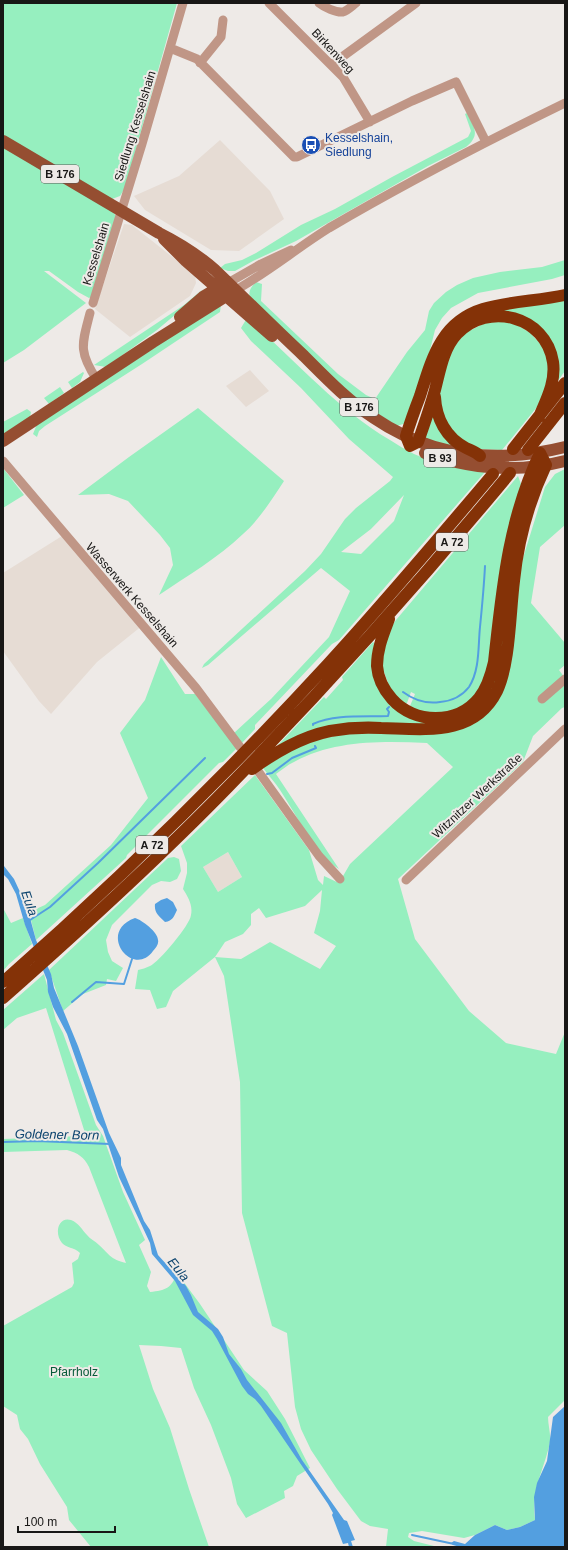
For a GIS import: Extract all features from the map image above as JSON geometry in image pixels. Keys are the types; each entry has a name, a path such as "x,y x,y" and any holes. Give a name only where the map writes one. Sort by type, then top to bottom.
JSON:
{"highway":[{"path":"411,442 432,359 441,341 453,326 464,317 484,309 505,304 565,295"},
{"path":"411,442 435,389 448,348 456,335 464,327 477,320 494,316 505,316 531,326 542,337 550,353 553,363 553,375 548,394 539,417"},
{"path":"513,449 565,383"},
{"path":"435,389 436,408 444,428 456,441 480,456"},
{"path":"254,766 286,747 320,734 360,728 438,729 465,722 483,710 492,698 501,679 506,654 519,547 523,529 538,482 534,452 565,403"},
{"path":"393,610 381,638 377,668 380,680 386,692 397,704 408,712 424,718 439,718 453,715 467,709 478,700 485,690 494,662 510,542 537,469"},
{"name":"A 72","path":"3,998 110,901 227,788 254,766 457,537 510,473"},
{"name":"A 72","path":"3,982 143,854 243,750 309,685 380,607 493,474"}],"main road":[{"name":"B 176","path":"3,141 121,211 161,234 171,238 198,256 227,289 277,340 353,411 383,432 411,442"},
{"path":"3,441 153,342 227,289"},
{"name":"B 93","path":"411,442 452,452 480,456 513,456 565,447"},
{"name":"B 93","path":"411,442 449,461 472,466 537,469 565,461"}],"street":[{"name":"Siedlung Kesselshain","path":"121,211 183,3"},
{"name":"Birkenweg","path":"269,3 347,83 370,122"},
{"path":"319,3 338,12 343,12 356,3"},
{"path":"331,65 416,3"},
{"path":"200,62 221,37 222,20"},
{"path":"170,48 197,59 294,157 297,157 412,101 456,82 486,142"},
{"path":"227,289 282,260 303,244 400,187 565,103"},
{"name":"Kesselshain","path":"93,303 121,211"},
{"path":"90,313 84,340 84,356 96,380"},
{"name":"Wasserwerk Kesselshain","path":"3,461 196,688 243,750"},
{"path":"542,699 565,679"},
{"name":"Witznitzer Werkstraße","path":"406,880 565,729"},
{"path":"254,766 320,856 340,879"}],"shaded area":[{"path":"220,140 270,191 284,219 239,251 211,250 145,210 134,196 179,176"},
{"path":"124,224 132,225 195,275 196,283 190,296 130,337 95,309"},
{"path":"250,370 269,391 246,407 226,386"},
{"path":"62,536 143,625 97,662 51,714 39,701 3,651 3,573"},
{"path":"228,852 242,877 218,892 203,867"}],"green space":[{"path":"3,3 177,3 125,188 120,196 112,199 3,136"},
{"path":"467,113 474,127 475,135 471,143 466,147 428,166 296,241 235,271 228,271 220,268 225,264 242,260 256,253 301,225 335,209 468,137 471,131 465,114"},
{"path":"3,147 113,212 116,216 91,297 89,298 78,292 49,271 44,271 86,303 24,350 3,363"},
{"path":"565,260 565,275 552,279 478,293 451,308 442,318 435,330 425,370 406,423 397,426 350,396 250,299 249,296 250,289 256,282 262,284 261,301 338,374 366,395 375,399 407,352 425,330 429,311 434,303 446,292 473,278 500,272 542,267"},
{"path":"203,289 188,304 157,330 106,367 94,365 184,305"},
{"path":"565,300 565,371 557,382 551,346 497,312 501,309"},
{"path":"221,304 220,312 45,426 39,431 37,437 33,434 37,424"},
{"path":"247,318 351,413 402,447 414,454 440,463 485,472 339,640 332,644 255,725 255,729 242,743 234,733 271,699 329,637 350,591 321,568 208,665 202,668 204,664 305,571 321,554 345,519 393,477 349,439 301,388 251,341 241,328","holes":["404,495 394,521 361,554 341,552 371,529"]},
{"path":"493,319 524,326 544,348 550,369 544,395 537,407 502,450 478,449 461,440 446,425 438,393 450,352 465,333"},
{"path":"83,372 84,373 80,382 72,388 68,382"},
{"path":"60,387 64,393 49,404 44,398"},
{"path":"198,408 284,481 260,515 243,534 213,559 159,595 173,565 170,548 160,535 128,501 109,494 78,495"},
{"path":"433,408 459,448 424,441"},
{"path":"27,409 31,412 30,417 3,434 3,422"},
{"path":"3,468 24,495 3,508"},
{"path":"565,469 565,525 540,547 531,603 565,643 565,665 559,670 565,678 565,707 562,708 533,736 523,762 398,879 415,939 469,1011 506,1043 556,1054 565,1032 565,1400 548,1417 550,1442 536,1489 534,1509 535,1520 520,1527 507,1530 495,1525 475,1535 464,1538 422,1531 409,1533 408,1537 414,1541 438,1547 386,1547 388,1529 370,1526 361,1521 311,1450 301,1429 295,1407 287,1333 272,1326 242,1213 240,1082 224,976 215,957 173,991 166,1007 157,1009 150,990 135,989 138,970 150,966 160,958 174,943 191,915 191,904 183,889 187,873 187,863 181,846 255,775 309,850 318,880 323,885 324,876 339,883 350,864 453,767 427,743 376,742 325,749 291,763 276,774 339,869 322,854 314,844 278,787 263,768 293,749 312,741 351,732 414,733 490,709 523,558 545,487 555,474","holes":["228,852 242,877 218,892 203,867","322,890 320,911 314,933 336,946 320,969 270,942 241,959 215,957 225,942 243,934 251,925 251,914 259,908 266,918 305,906"]},
{"path":"518,476 521,484 488,675 476,697 452,712 420,713 410,706 415,694 411,692 407,703 404,705 392,694 380,661 388,631"},
{"path":"514,541 515,546 513,565 500,668 495,684 485,702 472,714 458,721 442,724 370,724 335,727 301,737 280,747 278,745 324,697 326,699 343,680 342,677 373,642 376,645 374,669 380,689 391,705 406,715 424,720 442,721 461,715 477,705 490,688 496,674"},
{"path":"161,657 185,694 195,694 237,748 223,762 219,763 127,855 126,858 36,940 29,912 45,905 111,845 148,798 120,733 145,700"},
{"path":"174,857 179,859 181,871 177,879 170,882 161,881 152,885 112,925 106,940 108,952 112,961 123,968 116,981 107,979 106,985 83,994 63,1011 49,970 168,858"},
{"path":"3,908 11,923 23,918 32,944 3,971"},
{"name":"Pfarrholz","path":"44,974 56,1020 63,1033 96,1125 103,1136 123,1192 145,1240 139,1245 151,1272 147,1286 150,1292 170,1286 177,1273 200,1304 244,1370 267,1391 285,1419 310,1468 297,1476 293,1486 284,1491 285,1498 246,1518 237,1504 231,1478 211,1425 194,1388 181,1348 139,1345 153,1389 170,1428 209,1547 91,1547 69,1520 67,1507 40,1464 28,1439 20,1429 17,1415 3,1406 3,1326 72,1287 74,1283 72,1263 78,1259 80,1253 62,1243 58,1235 60,1223 67,1219 74,1221 88,1236 111,1256 126,1263 89,1167 83,1158 67,1150 3,1152 3,1139 82,1136 85,1133 46,1008 17,1018 3,1030 3,1010"}],"water":[{"path":"3,862 4,866 14,879 27,907 36,940 51,974 54,988 78,1046 109,1133 121,1158 121,1165 144,1221 150,1230 158,1255 186,1286 198,1312 218,1329 223,1337 229,1354 241,1369 247,1380 281,1423 302,1460 344,1520 347,1521 355,1540 351,1541 353,1547 349,1547 348,1543 343,1544 332,1515 333,1513 328,1504 261,1406 242,1386 212,1331 193,1315 175,1281 152,1254 150,1243 119,1177 103,1129 97,1120 67,1034 53,1007 48,992 47,980 25,925 16,894 8,879 3,874"},
{"path":"167,898 173,902 177,910 172,919 165,922 156,912 155,904"},
{"path":"135,918 153,930 158,941 155,949 145,958 136,960 128,957 118,942 119,933 124,925"},
{"path":"565,1406 565,1547 460,1547 453,1545 451,1543 454,1541 465,1544 475,1535 495,1525 507,1530 520,1527 535,1520 534,1497 537,1483 547,1461 553,1417"}],"waterway":[{"path":"403,692 412,698 435,703 456,698 469,687 473,680 477,666 485,566"},
{"path":"313,725 322,721 340,717 388,716 389,712 387,709 389,707"},
{"path":"267,774 272,773 292,758 316,748 315,746"},
{"name":"Eula","path":"30,920 50,907 98,863 205,758"},
{"path":"72,1002 96,982 124,984 132,959"},
{"name":"Goldener Born","path":"3,1142 37,1141 110,1144"},
{"path":"412,1535 454,1544"}],"place":[{"name":"Kesselshain, Siedlung","path":"311,145"}]}
